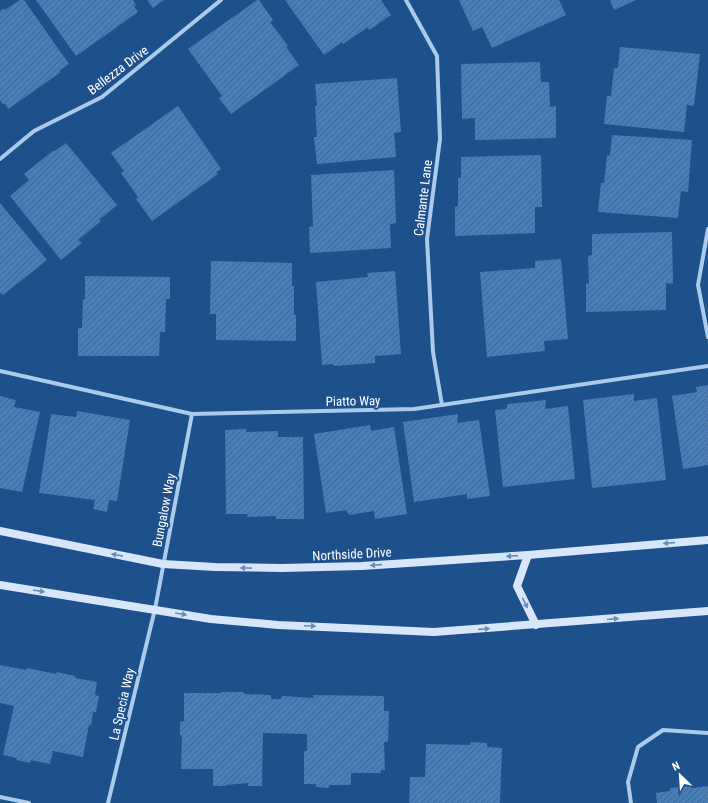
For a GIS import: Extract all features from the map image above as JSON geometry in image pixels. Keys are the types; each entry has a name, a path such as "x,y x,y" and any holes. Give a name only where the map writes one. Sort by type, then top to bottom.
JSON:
{"street":[{"name":"Bellezza Drive","path":"0,159 34,131 102,97 221,0"},
{"name":"Calmante Lane","path":"406,0 437,56 440,139 427,239 433,352 442,405"},
{"path":"708,229 698,285 708,337"},
{"name":"Piatto Way","path":"0,371 192,414 414,409 708,366"},
{"name":"Bungalow Way","path":"155,609 192,414"},
{"name":"Northside Drive","path":"0,531 164,564 215,567 282,568 355,566 528,555 708,540"},
{"path":"528,555 517,586 536,625"},
{"path":"0,585 211,619 278,625 426,632 445,632 708,611"},
{"name":"La Specia Way","path":"108,803 155,609"},
{"path":"631,803 628,782 638,746 663,730 708,733"},
{"path":"0,797 29,803"}],"building":[{"path":"20,0 24,0 69,64 59,71 61,72 8,109 0,100 0,11 4,8 5,10"},
{"path":"36,0 133,0 136,5 134,6 138,12 76,56"},
{"path":"147,0 164,0 153,8"},
{"path":"259,0 273,20 270,22 288,46 286,47 299,65 231,114 219,98 222,96 188,49"},
{"path":"285,0 381,0 391,15 369,30 368,27 343,44 342,42 324,55"},
{"path":"459,0 559,0 566,15 492,48 482,27 473,31"},
{"path":"610,0 636,0 614,10"},
{"path":"620,47 700,54 694,106 687,105 684,132 604,124 607,96 611,96 614,68 618,68"},
{"path":"540,62 541,82 549,82 550,107 556,106 556,138 475,140 475,118 462,119 461,64"},
{"path":"397,78 401,132 394,133 396,157 317,164 314,137 317,137 315,84"},
{"path":"178,106 221,169 216,172 218,174 152,221 136,199 138,197 121,173 124,171 111,153"},
{"path":"612,135 692,140 688,192 681,191 678,218 598,212 601,183 604,183 607,155 610,156"},
{"path":"66,143 117,205 99,220 101,221 78,240 82,243 61,260 10,196 29,180 24,174 54,150 55,151"},
{"path":"541,155 542,207 535,207 535,233 455,236 455,207 458,206 458,178 461,178 461,157"},
{"path":"394,170 396,223 390,224 391,248 310,253 309,227 313,226 311,175"},
{"path":"0,203 47,260 3,295 1,293 0,294"},
{"path":"672,232 673,284 666,283 666,310 586,312 586,283 589,284 588,256 592,255 592,234"},
{"path":"561,259 568,339 544,341 545,351 487,357 480,272 535,268 535,261"},
{"path":"211,261 292,263 294,315 296,315 296,341 216,340 216,314 210,314"},
{"path":"395,271 401,354 375,356 375,363 334,366 333,364 322,365 316,282 368,277 367,273"},
{"path":"85,276 170,277 170,299 166,299 165,332 160,332 159,356 78,356 78,328 82,328 83,299 85,299"},
{"path":"708,385 708,465 683,469 672,396 697,392 696,387"},
{"path":"634,394 634,401 657,398 666,480 592,488 583,400"},
{"path":"0,396 16,400 14,407 40,412 22,492 0,488"},
{"path":"546,400 545,409 568,406 575,479 503,487 495,410 506,409 508,404"},
{"path":"77,411 130,420 117,501 109,500 107,512 93,509 95,500 39,493 51,414 76,417"},
{"path":"458,414 457,423 479,420 490,496 467,499 467,494 414,502 403,422"},
{"path":"370,425 371,431 394,427 407,514 375,519 374,511 349,515 346,510 326,513 314,434"},
{"path":"246,429 246,432 278,431 278,437 303,437 304,519 276,519 276,516 247,517 248,514 226,514 225,430"},
{"path":"0,665 26,670 27,668 56,674 57,672 75,676 75,678 97,682 95,695 99,696 96,712 93,712 91,726 89,724 83,757 53,751 50,764 31,760 30,763 3,755 14,706 0,703"},
{"path":"221,692 244,692 244,694 271,695 271,699 281,699 282,696 314,698 313,695 384,696 384,711 389,711 388,742 384,742 385,770 381,770 381,773 351,773 351,785 329,785 329,788 316,787 316,784 304,784 304,751 307,751 307,734 263,733 262,786 248,786 248,783 213,786 213,769 181,769 182,736 180,735 180,722 184,721 184,693 222,693"},
{"path":"471,742 487,743 487,747 502,748 500,803 409,803 410,777 425,777 426,744 470,745"},
{"path":"691,786 691,788 708,786 708,803 657,803 656,793 670,791 670,788"}]}
